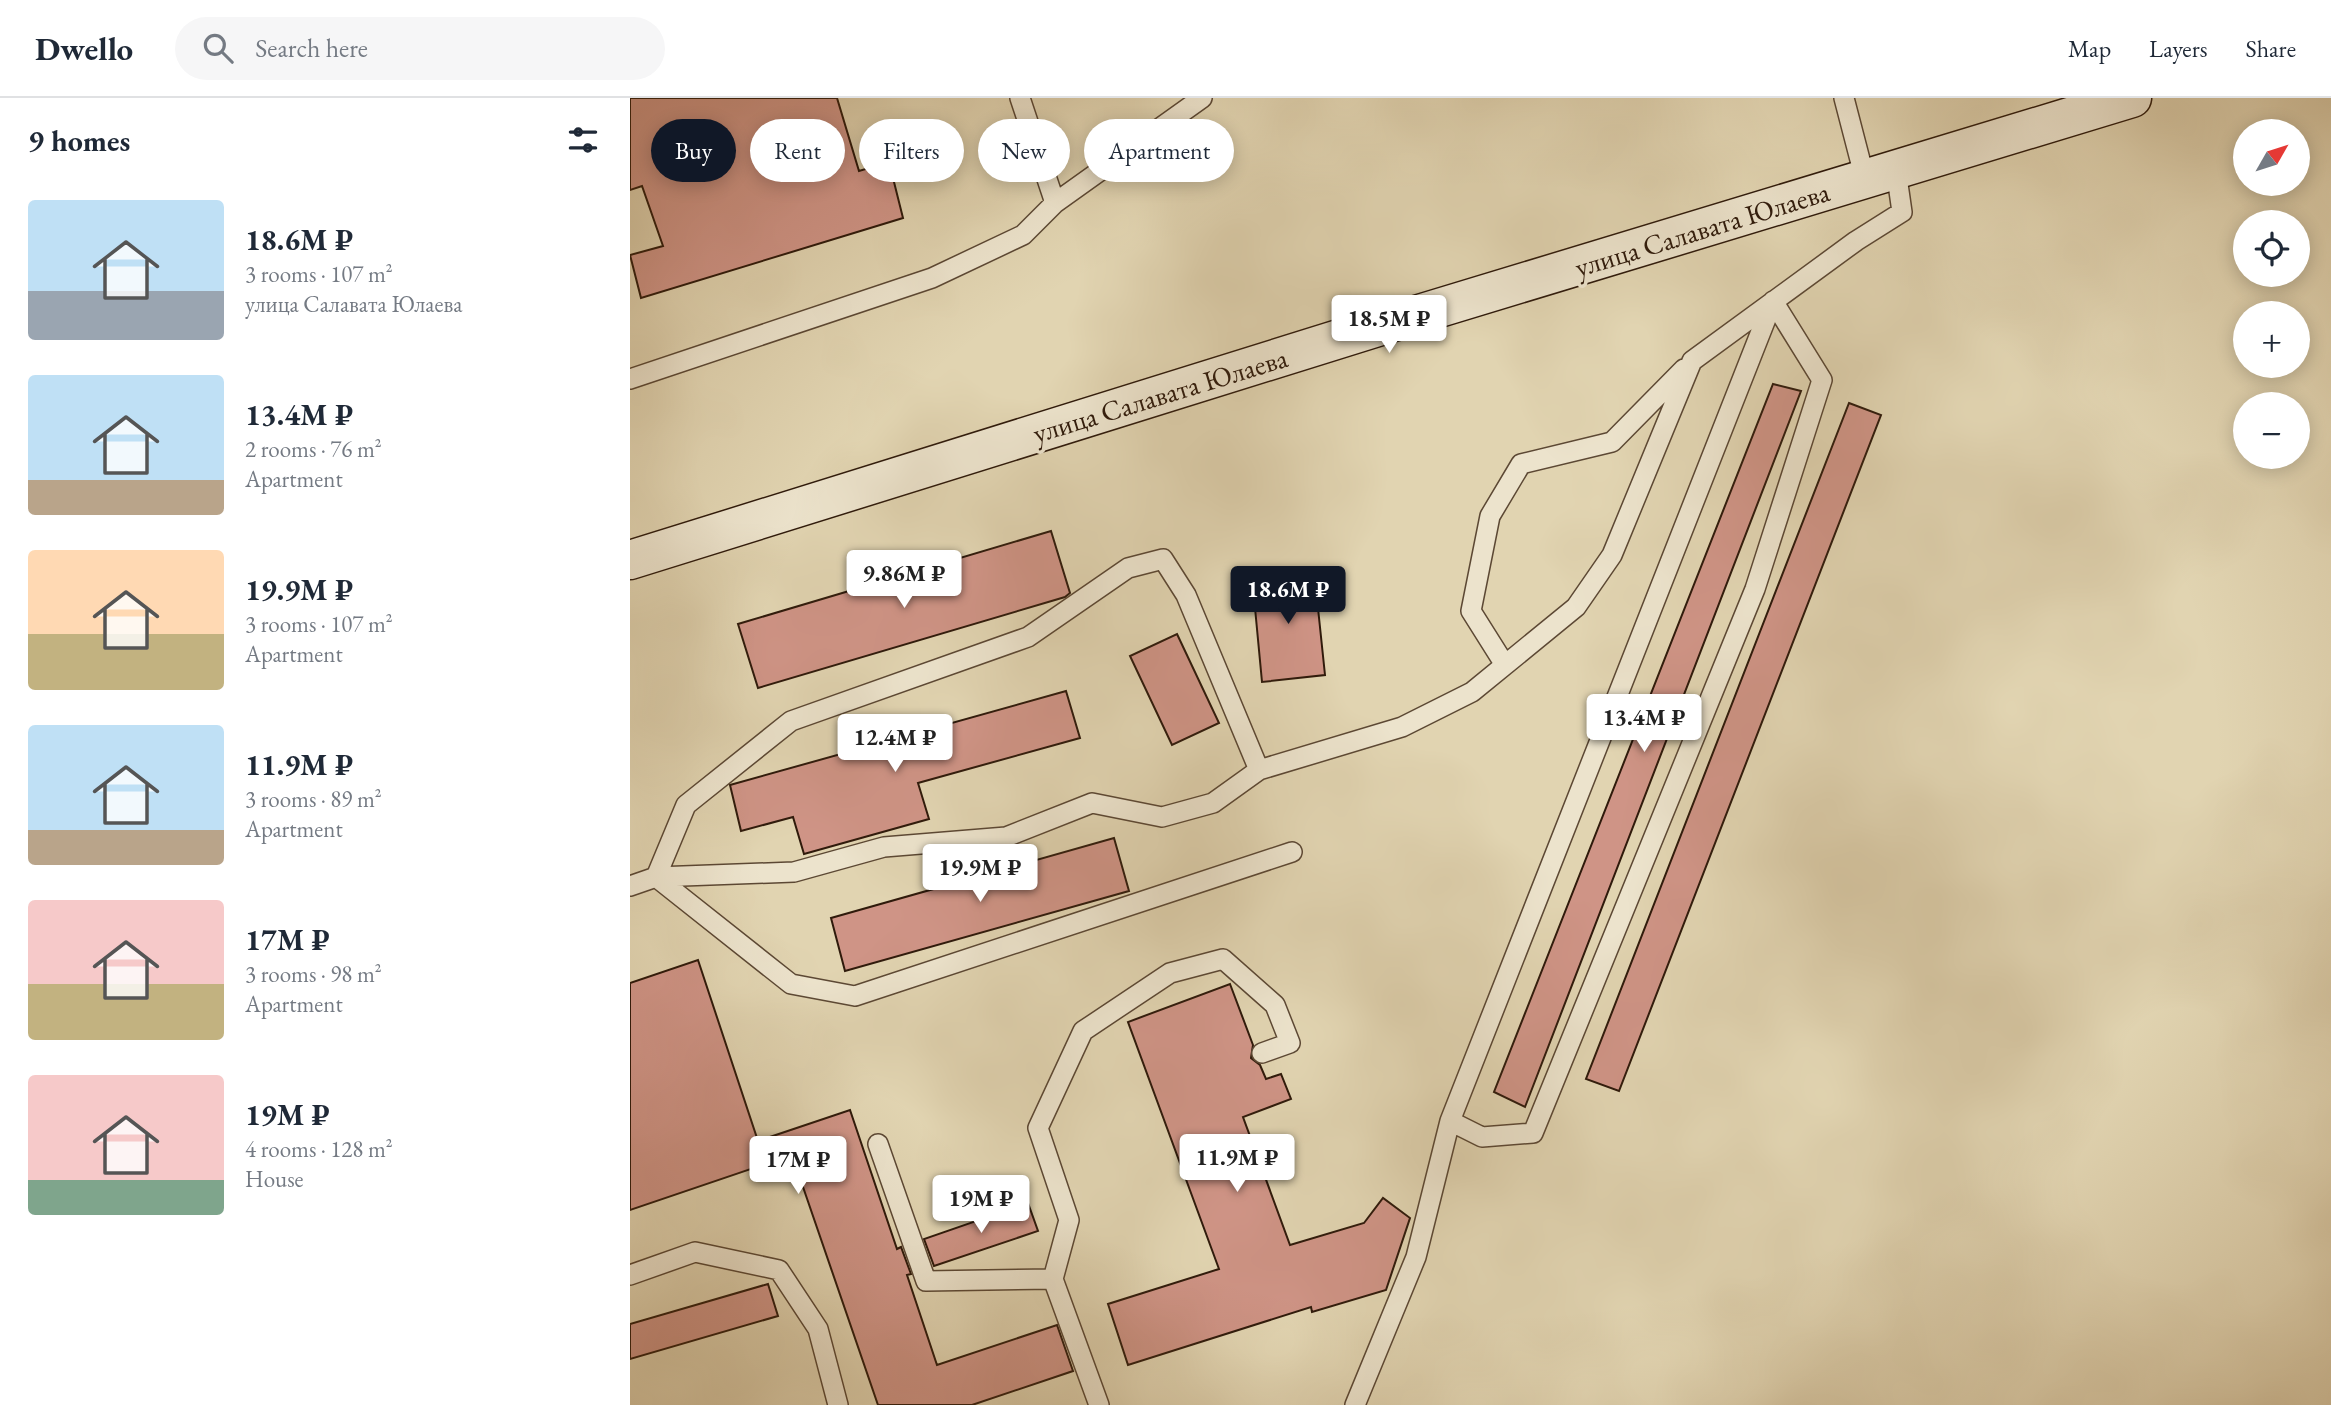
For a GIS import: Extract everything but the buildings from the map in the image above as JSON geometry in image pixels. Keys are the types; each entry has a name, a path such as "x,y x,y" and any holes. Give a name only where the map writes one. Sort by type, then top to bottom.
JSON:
{"street":[{"name":"улица Салавата Юлаева","path":"630,560 1416,315 2132,98"}],"lane":[{"path":"1020,98 1055,203"},
{"path":"630,379 932,278 1023,235 1055,203 1202,98"},
{"path":"1504,665 1471,611 1490,516 1521,464 1612,442 1692,360 1856,240 1902,212 1844,98"},
{"path":"1450,1121 1482,1137 1533,1133 1755,589 1822,380 1773,301"},
{"path":"1355,1405 1416,1257 1450,1121 1773,301"},
{"path":"630,886 656,877 794,872 884,847 1006,837 1091,803 1162,817 1213,803 1259,770 1402,727 1472,692 1576,607 1612,555 1692,360"},
{"path":"656,877 686,805 791,721 1028,637 1128,568 1163,559 1186,595 1259,770"},
{"path":"656,877 791,984 855,996 1292,852"},
{"path":"1099,1405 1053,1279 1069,1220 1038,1128 1083,1031 1170,973 1223,959 1275,1005 1290,1043 1262,1053"},
{"path":"878,1144 926,1281 1053,1279"},
{"path":"630,1275 695,1252 779,1270 818,1329 838,1405"}]}
